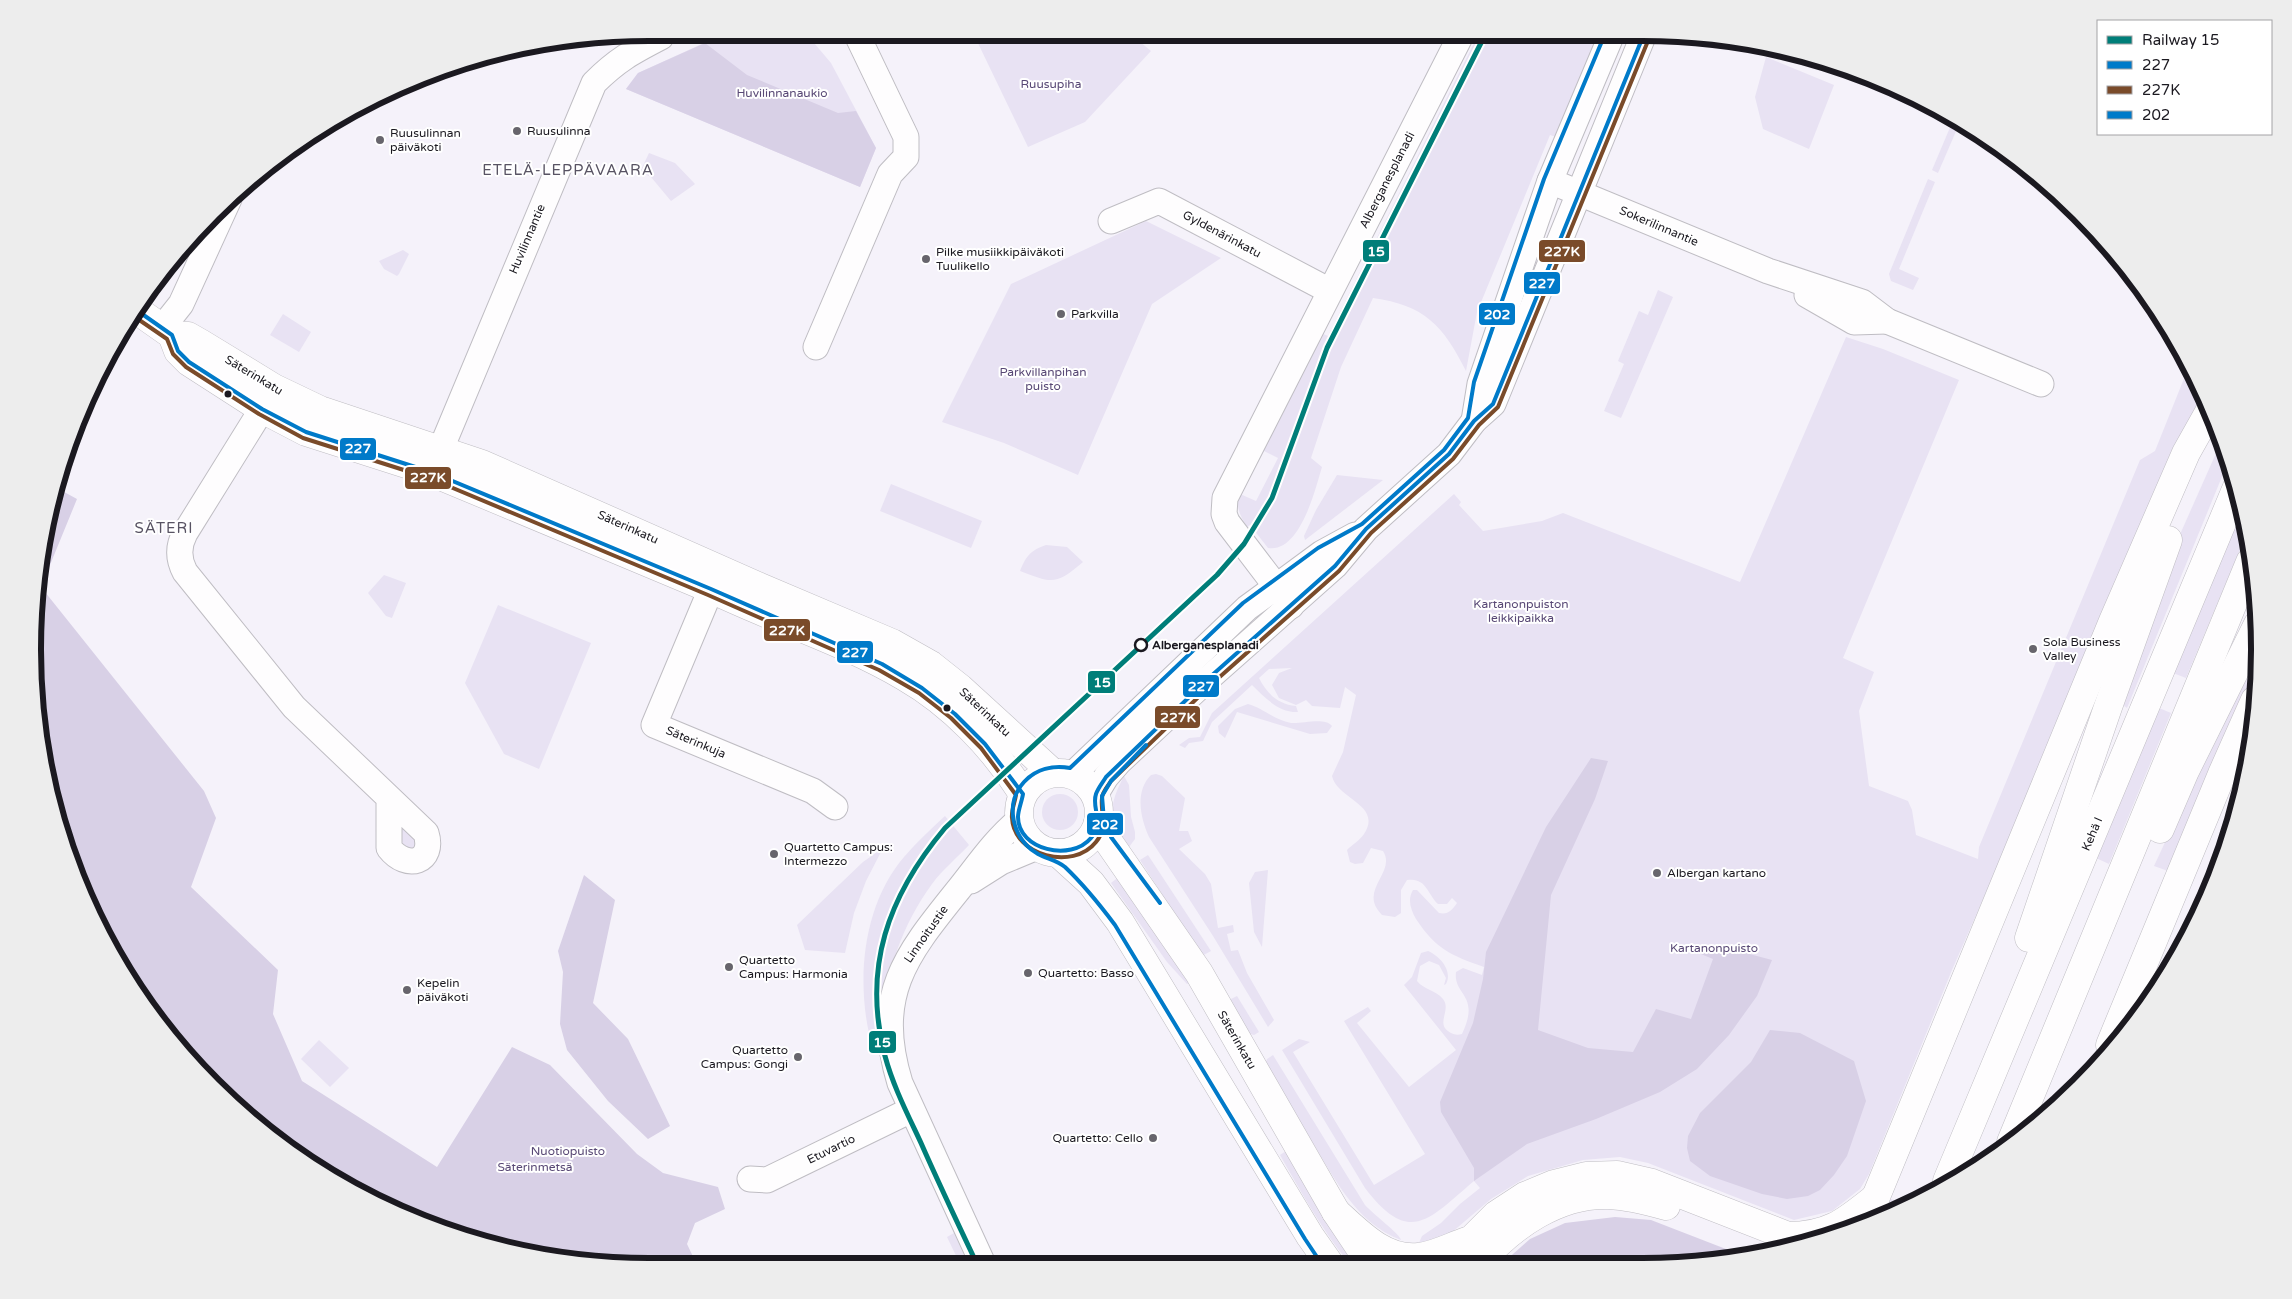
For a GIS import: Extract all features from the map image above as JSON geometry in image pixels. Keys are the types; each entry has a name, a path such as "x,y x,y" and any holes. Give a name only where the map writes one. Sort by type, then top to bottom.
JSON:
{"main road":[{"name":"Säterinkatu","path":"143,314 167,331 188,336 202,344 268,399 320,410 436,461 482,464 716,578 760,587 892,642 931,665 1062,774"},
{"path":"1849,1221 1871,1209 2117,612 2186,453 2205,419"},
{"path":"2015,996 2037,919 2108,707 2163,550 2202,461 2210,433"},
{"name":"Kehä I","path":"1950,1174 1993,1069 2015,996 2232,499"},
{"path":"2016,1129 2246,571"},
{"name":"Säterinkatu","path":"716,578 751,608 863,655 906,677 941,702 980,740 1009,771 1023,794"},
{"path":"2084,965 2135,885 2185,771 2250,639"},
{"path":"2116,1031 2247,718"},
{"path":"1048,850 1075,850 1090,839 1098,822 1099,813 1095,795 1085,782 1062,774 1036,780 1023,794 1019,806 1019,820 1026,835 1091,883 1120,922 1310,1236 1325,1258"},
{"name":"Säterinkatu","path":"1098,822 1108,841 1199,973 1336,1212 1367,1258"},
{"path":"1476,1251 1496,1215 1525,1196 1554,1184 1586,1176 1617,1176 1652,1183 1788,1236 1803,1236"},
{"path":"1459,1258 1476,1251 1543,1211 1574,1199 1608,1195 1641,1199 1678,1210 1762,1246"},
{"path":"1336,1212 1373,1245 1409,1256 1419,1257 1436,1253 1476,1251"}],"street":[{"name":"Huvilinnantie","path":"436,461 594,83 620,58 655,41"},
{"path":"816,347 890,174 906,157 906,137 860,41"},
{"name":"Alberganesplanadi","path":"1284,596 1227,522 1224,504 1458,41"},
{"path":"1474,421 1480,384 1550,181 1609,41"},
{"path":"1095,795 1106,776 1119,762 1284,596 1322,553 1366,529 1449,454 1474,421 1493,404 1641,41"},
{"name":"Sokerilinnantie","path":"1550,181 1768,271 1854,322 1887,321 2041,384"},
{"name":"Gyldenärinkatu","path":"1111,221 1159,201 1330,291"},
{"path":"167,331 182,304 221,217"},
{"path":"268,399 183,537 179,549 182,566 294,707 389,800"},
{"name":"Säterinkuja","path":"716,578 654,725 813,791 835,807"},
{"path":"1062,774 1247,608 1284,596"},
{"name":"Linnoitustie","path":"979,1258 911,1110 893,1060 890,1019 896,986 908,956 989,849 1019,820"},
{"name":"Linnoitustie","path":"960,887 1001,862 1048,850"},
{"name":"Etuvartio","path":"750,1179 767,1180 911,1110"}],"green space":[{"name":"Huvilinnanaukio","path":"708,41 812,41 831,63 876,148 860,187 626,89 638,73"},
{"name":"Ruusupiha","path":"977,41 1139,41 1151,51 1085,122 1028,147"},
{"path":"1475,41 1595,41 1556,137 1550,135 1477,312 1466,371 1449,341 1430,320 1406,306 1373,298 1341,367 1311,458 1322,467 1310,504 1297,531 1289,541 1279,547 1268,548 1250,525 1247,527 1242,519 1238,507 1240,494 1256,501 1278,458 1262,450 1321,333 1328,336"},
{"name":"Huvilinnanaukio","path":"705,43 747,75 838,113 856,111 876,148 860,187 626,89 638,73"},
{"path":"1766,57 1834,85 1809,149 1763,129 1755,97"},
{"path":"1951,125 1957,129 1938,173 1932,170"},
{"path":"649,153 675,163 695,184 671,201 651,177 640,172"},
{"path":"1928,179 1935,182 1899,269 1919,278 1913,290 1891,281 1889,274"},
{"name":"Parkvillanpihan puisto","path":"1146,221 1221,258 1152,304 1078,475 1004,443 942,422 1011,284"},
{"path":"403,250 409,254 397,276 384,269 379,261"},
{"path":"1658,290 1673,297 1621,418 1604,411 1624,364 1618,361 1639,311 1648,315"},
{"path":"283,314 311,332 299,352 270,335"},
{"name":"Kartanonpuisto","path":"1846,337 1883,349 1959,380 1843,658 1874,672 1859,711 1869,786 1908,801 1912,810 1916,835 1978,859 1979,847 2140,460 2155,451 2185,375 2199,405 1952,970 1869,1174 1860,1189 1832,1211 1794,1220 1648,1163 1620,1157 1583,1160 1528,1176 1491,1199 1451,1233 1418,1245 1422,1236 1441,1223 1480,1188 1474,1181 1432,1215 1420,1221 1407,1222 1395,1217 1381,1206 1365,1188 1282,1050 1299,1039 1310,1042 1293,1052 1374,1185 1425,1154 1344,1021 1368,1007 1371,1011 1357,1023 1409,1087 1456,1050 1404,985 1412,977 1421,953 1428,951 1437,956 1447,969 1448,979 1446,984 1444,985 1446,978 1439,965 1429,961 1420,966 1417,981 1443,999 1446,1008 1443,1022 1446,1030 1458,1035 1462,1034 1469,1011 1468,1003 1456,980 1456,972 1463,968 1482,975 1484,967 1462,959 1437,944 1416,919 1411,909 1410,897 1413,890 1417,890 1439,913 1450,911 1457,903 1452,898 1447,904 1438,904 1422,883 1407,880 1401,890 1401,913 1395,917 1382,915 1375,906 1374,898 1375,890 1385,867 1386,859 1383,851 1371,848 1363,863 1355,864 1350,862 1347,850 1364,834 1368,824 1368,816 1364,809 1342,791 1332,776 1343,752 1356,695 1345,687 1340,708 1312,706 1306,700 1296,705 1279,698 1272,685 1279,673 1292,668 1269,669 1259,678 1262,684 1278,700 1296,706 1298,712 1291,712 1278,707 1252,685 1212,722 1203,741 1189,743 1185,748 1179,745 1189,738 1200,737 1212,713 1454,494 1461,502 1459,505 1483,531 1542,521 1563,513 1740,582"},
{"path":"2217,451 2224,472 2127,708 2119,702 2166,566"},
{"path":"1337,475 1383,480 1305,540 1304,536 1316,510"},
{"path":"891,484 982,521 971,548 880,511"},
{"name":"Säterinmetsä","path":"62,491 77,499 46,576"},
{"path":"2237,521 2242,545 2186,678 2173,673"},
{"path":"1046,545 1067,547 1083,562 1066,575 1053,580 1039,578 1020,571 1024,561 1030,554"},
{"path":"384,575 406,583 392,618 386,616 368,593"},
{"name":"Säterinmetsä","path":"44,591 204,791 216,818 191,887 278,970 273,1014 302,1081 437,1167 512,1047 550,1065 637,1154 663,1173 718,1187 725,1209 695,1223 687,1244 694,1258 650,1258 570,1253 492,1237 454,1225 380,1195 345,1176 279,1132 219,1080 167,1020 123,954 104,919 74,845 62,807 46,729 41,650"},
{"path":"498,605 591,643 539,769 504,754 465,683"},
{"path":"2242,677 2249,681 2249,683 2168,871 2154,866"},
{"path":"1248,704 1291,723 1319,721 1329,723 1332,726 1327,733 1310,734 1237,712 1225,738 1219,733 1218,726 1235,709"},
{"path":"2159,708 2171,713 2109,864 2096,858"},
{"path":"1591,758 1608,761 1595,799 1551,895 1538,1030 1588,1048 1633,1052 1656,1009 1691,1019 1713,959 1696,952 1697,948 1723,947 1772,960 1757,996 1729,1035 1697,1069 1660,1092 1596,1119 1527,1144 1474,1181 1474,1168 1441,1112 1440,1102 1473,1023 1483,979 1486,952 1546,827"},
{"path":"1151,775 1162,776 1185,798 1179,831 1188,831 1192,841 1179,849 1205,874 1211,884 1218,928 1233,925 1234,932 1227,934 1231,951 1238,950 1247,973 1274,1020 1268,1027 1213,936 1149,837 1142,814 1141,797 1142,789 1146,782"},
{"path":"1124,776 1129,785 1131,817 1135,832 1135,839 1129,847 1117,828 1113,812 1115,796"},
{"path":"1060,794 1067,795 1073,799 1077,805 1077,819 1073,825 1067,829 1060,830 1053,829 1047,825 1043,819 1042,812 1043,805 1047,799 1053,795"},
{"path":"945,816 969,845 936,879 920,902 901,940 888,980 879,1043 873,1049 867,1025 864,975 866,949 878,900 890,877 904,857"},
{"path":"397,819 421,838 417,851 404,848 397,826"},
{"path":"883,848 866,881 854,913 845,953 805,950 797,925 863,862"},
{"path":"1148,855 1211,951 1202,956 1176,921 1162,894 1140,860"},
{"path":"1268,870 1262,947 1254,932 1249,883 1255,872"},
{"path":"1125,872 1191,981 1187,984 1167,962 1111,883"},
{"path":"584,875 615,900 593,1003 628,1039 670,1126 648,1139 608,1101 567,1050 560,1024 563,972 558,951"},
{"path":"1237,996 1259,1032 1254,1035 1250,1034 1229,1000"},
{"path":"1770,1030 1800,1033 1854,1061 1866,1101 1847,1156 1834,1175 1820,1190 1808,1196 1787,1199 1762,1194 1710,1176 1690,1161 1687,1148 1688,1136 1700,1113 1751,1062"},
{"path":"319,1040 349,1068 330,1087 301,1059"},
{"path":"1273,1055 1365,1205 1401,1240 1371,1223 1338,1184 1265,1065 1267,1059"},
{"path":"1286,1151 1361,1258 1345,1258 1312,1210 1280,1155"},
{"path":"1888,1198 1898,1201 1884,1207"},
{"path":"1615,1217 1651,1220 1732,1251 1642,1258 1509,1258 1530,1239 1565,1223"},
{"path":"954,1233 965,1258 957,1258 947,1237"}],"rail line":[{"name":"15","path":"974,1258 901,1100 885,1056 879,1024 877,993 879,963 885,934 895,907 908,880 945,828 1217,575 1244,544 1272,498 1327,348 1482,41"}],"transit line":[{"name":"202","path":"1318,1258 1115,925 1092,895 1065,867 1038,854 1022,840 1014,821 1014,800 1024,782 1039,771 1057,767 1070,768 1243,603 1318,548 1362,524 1444,450 1468,418 1474,382 1544,179 1602,41"},
{"name":"227","path":"143,314 172,335 178,351 189,362 262,409 306,432 431,472 711,589 882,664 922,688 955,714 985,744 1023,794 1018,817 1020,828 1027,838 1047,849 1059,851 1071,849 1082,845 1095,832 1097,826 1095,799 1106,777 1210,677 1335,566 1366,529 1449,454 1474,421 1493,404 1641,41"},
{"name":"227K","path":"139,320 167,339 173,354 186,367 259,414 303,438 429,478 708,595 879,670 919,693 951,718 981,748 1016,795 1012,818 1015,831 1023,842 1033,850 1046,855 1073,856 1086,851 1100,836 1103,825 1102,796 1111,781 1214,682 1339,571 1371,533 1453,459 1479,425 1498,407 1648,41"},
{"name":"202","path":"1146,745 1111,781 1102,796 1104,821 1111,837 1160,903"}],"place":[{"name":"Ruusulinna","path":"517,131"},
{"name":"Ruusulinnan päiväkoti","path":"380,140"},
{"name":"Pilke musiikkipäiväkoti Tuulikello","path":"926,259"},
{"name":"Parkvilla","path":"1061,314"},
{"name":"Alberganesplanadi","path":"1141,645"},
{"name":"Sola Business Valley","path":"2033,649"},
{"name":"Quartetto Campus: Intermezzo","path":"774,854"},
{"name":"Albergan kartano","path":"1657,873"},
{"name":"Quartetto Campus: Harmonia","path":"729,967"},
{"name":"Quartetto: Basso","path":"1028,973"},
{"name":"Kepelin päiväkoti","path":"407,990"},
{"name":"Quartetto Campus: Gongi","path":"798,1057"},
{"name":"Quartetto: Cello","path":"1153,1138"}],"district":[{"name":"ETELÄ-LEPPÄVAARA","path":"568,170"},
{"name":"SÄTERI","path":"164,528"}],"park label":[{"name":"Kartanonpuiston leikkipaikka","path":"1521,611"},
{"name":"Nuotiopuisto","path":"568,1151"}]}
